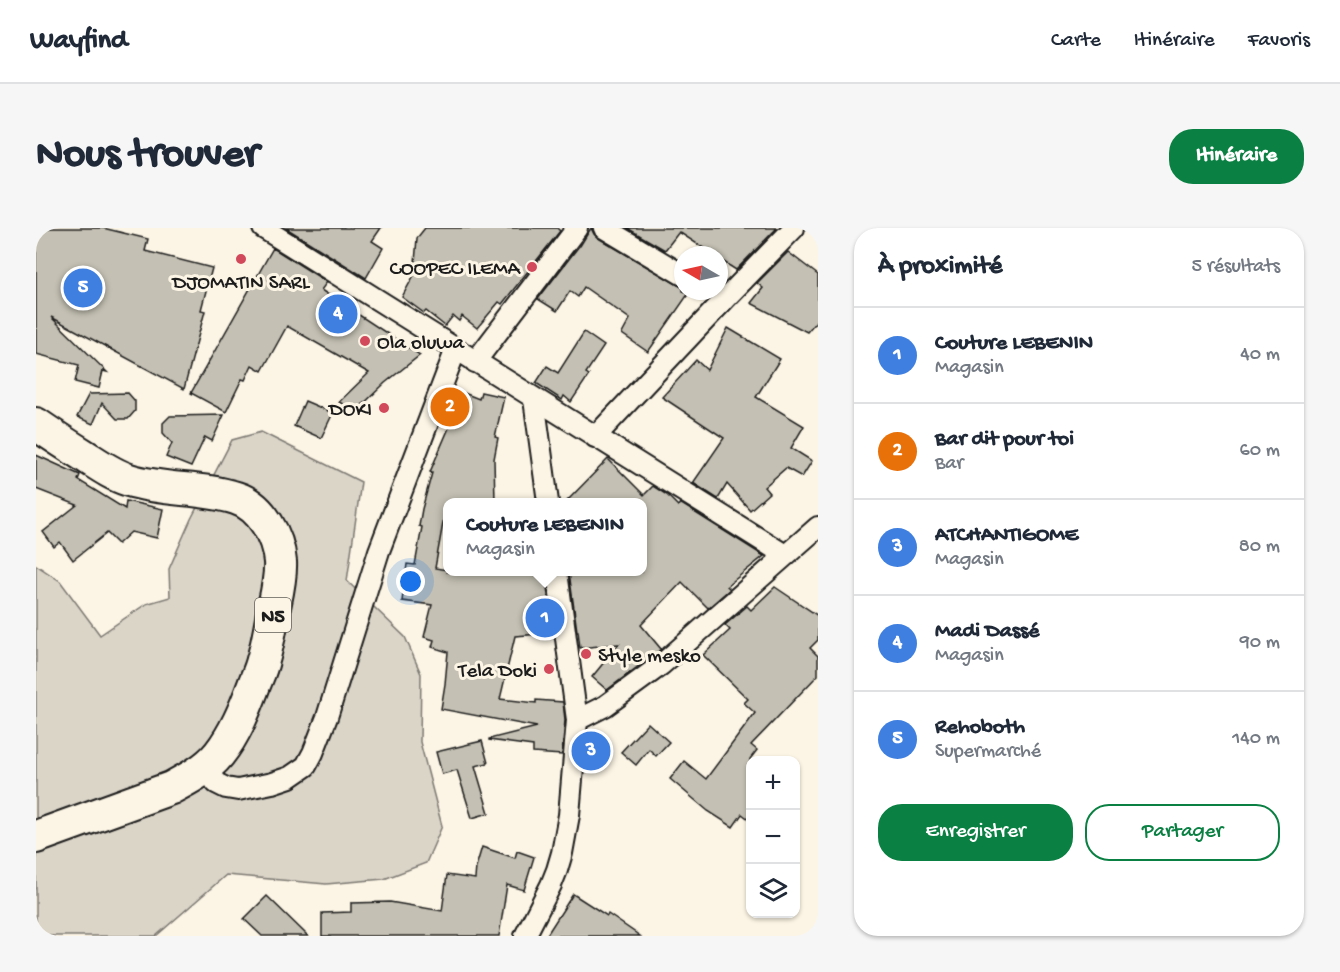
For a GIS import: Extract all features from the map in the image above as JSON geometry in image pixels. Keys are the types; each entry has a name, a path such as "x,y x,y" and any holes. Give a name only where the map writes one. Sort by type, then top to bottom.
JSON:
{"main road":[{"name":"N5","path":"36,424 122,478 147,484 197,490 247,502 269,527 276,543 280,562 276,596 262,667 231,736 218,755 206,767 171,788 36,837"}],"street":[{"path":"262,228 785,555"},
{"path":"475,362 577,228"},
{"path":"604,228 674,269"},
{"path":"728,286 794,228"},
{"path":"594,437 714,300"},
{"path":"206,767 216,783 238,790 290,777 306,766 327,717 379,551 456,349"},
{"path":"534,399 547,498"},
{"path":"577,720 605,706 661,665 818,527"},
{"path":"525,936 551,885 562,853 569,815 577,720 558,576"}],"shaded area":[{"path":"261,432 361,482 347,581 405,637 421,674 420,742 442,826 426,863 384,879 326,884 226,875 156,936 36,936 36,565 60,581 100,635 146,604 170,597 169,569 191,519 232,440"}],"building":[{"path":"36,228 103,228 148,239 145,251 212,268 201,310 205,311 184,389 51,317 107,372 103,371 99,388 75,382 79,365 36,354"},
{"path":"286,228 381,228 372,241 383,248 366,278"},
{"path":"425,228 557,228 560,231 502,304 499,302 477,328 462,316 459,321 453,316 445,326 426,311 424,313 402,297 414,275 417,238"},
{"path":"591,228 598,238 674,282 674,300 684,300 648,352 622,334 630,319 584,287 578,297 570,291 557,311 538,299 580,246"},
{"path":"627,228 777,228 736,270 728,265 728,246 700,246 679,232 665,250"},
{"path":"273,248 327,282 321,290 420,355 385,383 356,411 339,402 369,373 287,326 262,371 252,365 245,380 242,379 226,412 191,393"},
{"path":"788,252 818,275 818,319 807,332 751,303 763,288 757,283"},
{"path":"728,328 780,359 756,397 804,426 791,448 812,461 802,477 786,468 764,487 769,493 750,510 727,484 718,499 693,483 724,438 662,397 696,360 707,370"},
{"path":"584,332 604,346 586,373 589,375 571,402 564,396 562,400 536,383 547,366 558,373"},
{"path":"481,392 504,397 495,437 498,438 494,459 495,498 443,498 443,523 435,568 443,569 443,576 546,576 553,633 515,636 500,699 536,703 536,700 563,702 565,720 562,755 533,753 533,746 489,740 537,727 441,709 448,652 432,647 434,640 424,637 432,605 402,601 407,564 415,565 422,527 419,526 432,473 430,472 464,393 479,399"},
{"path":"128,393 135,401 135,411 128,419 117,419 102,403 93,424 77,417 89,394"},
{"path":"305,401 333,413 321,438 294,426"},
{"path":"224,415 212,441 205,437 191,467 166,457 172,443 163,433 163,423 170,416"},
{"path":"36,455 80,475 78,480 125,509 126,501 163,509 157,538 131,532 118,544 107,533 73,560 60,542 54,547 43,532 77,505 36,489"},
{"path":"608,459 644,495 653,486 678,506 680,503 764,556 727,586 730,589 708,608 682,582 641,625 661,649 607,690 592,677 619,644 580,648 570,576 647,576 647,498 570,498"},
{"path":"775,587 818,616 818,640 810,648 818,656 818,675 751,745 757,750 752,756 746,756 746,817 742,814 733,827 708,811 670,779 684,761 706,779 755,713 744,703 748,699 703,655 730,630 725,625 747,606 751,610"},
{"path":"648,723 669,742 656,756 649,749 636,765 621,752"},
{"path":"482,741 488,763 475,766 489,813 472,818 457,770 442,774 436,752"},
{"path":"482,847 515,858 517,851 534,857 524,890 507,885 499,936 322,936 322,913 351,912 351,903 390,902 442,911 447,875 475,879"},
{"path":"573,894 607,916 608,914 640,936 546,936"},
{"path":"267,896 308,936 262,936 244,919"}],"place":[{"name":"DJOMATIN SARL","path":"241,259"},
{"name":"COOPEC ILEMA","path":"532,267"},
{"name":"Rehoboth","path":"83,288"},
{"name":"Madi Dassé","path":"338,314"},
{"name":"Ola oluwa","path":"365,341"},
{"name":"Bar dit pour toi","path":"450,407"},
{"name":"DOKI","path":"384,408"},
{"name":"Couture LEBENIN","path":"545,618"},
{"name":"Style mesko","path":"586,654"},
{"name":"Tela Doki","path":"549,669"},
{"name":"ATCHANTIGOME","path":"591,751"}]}
